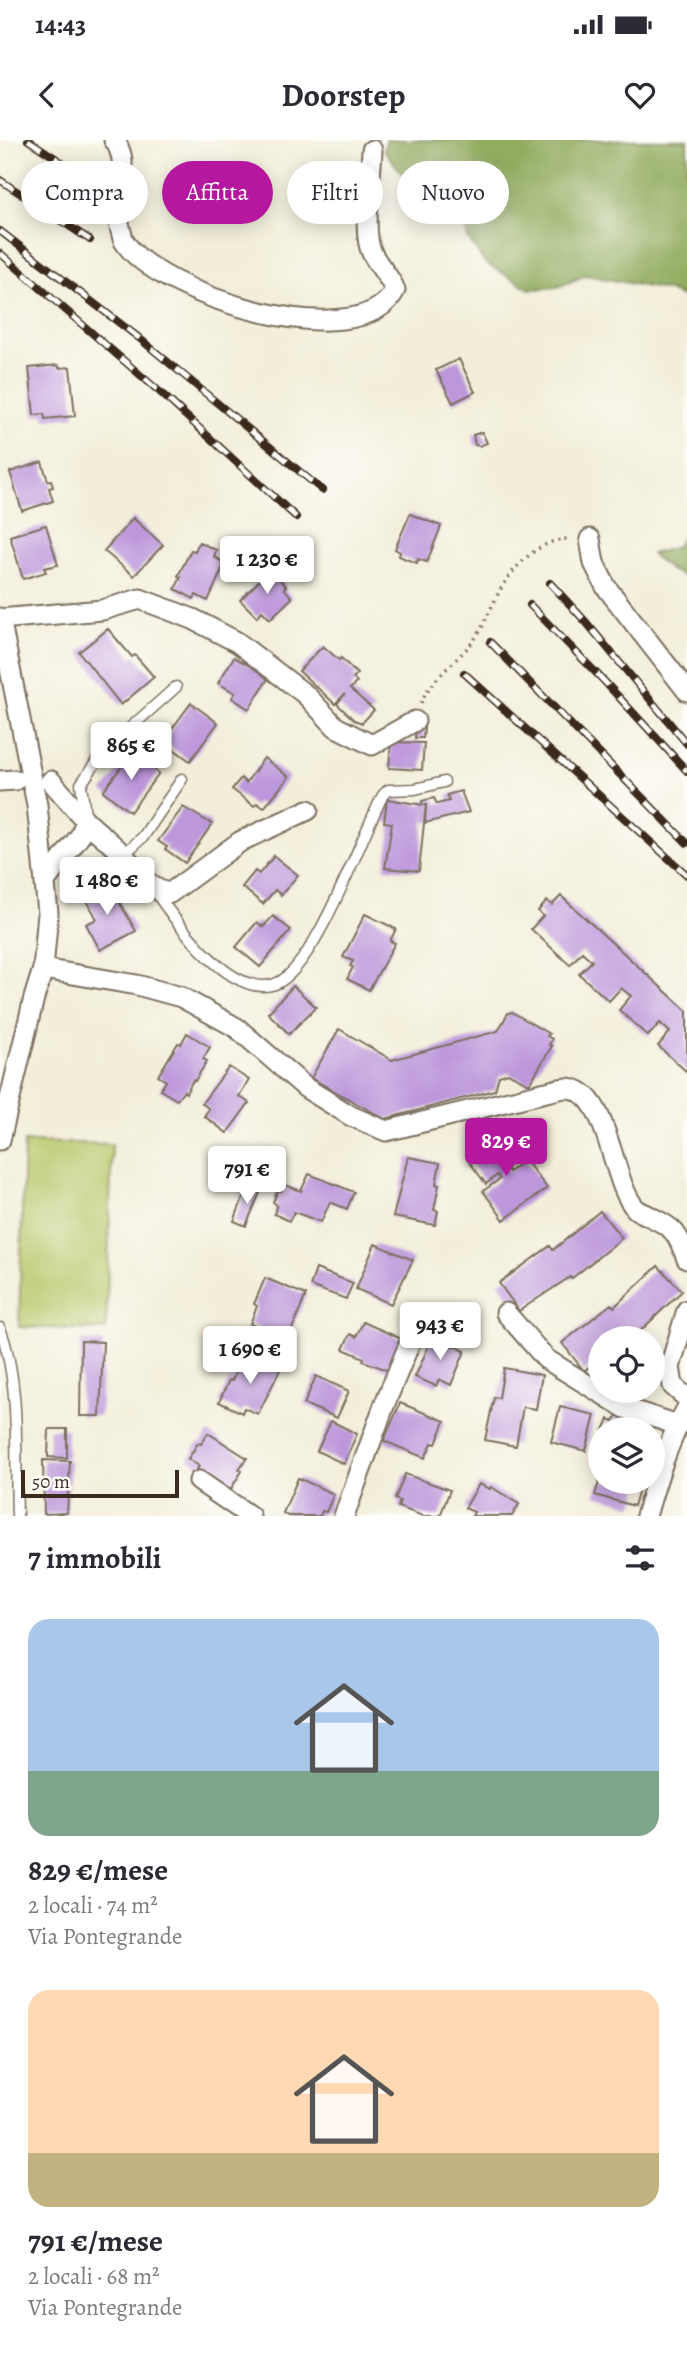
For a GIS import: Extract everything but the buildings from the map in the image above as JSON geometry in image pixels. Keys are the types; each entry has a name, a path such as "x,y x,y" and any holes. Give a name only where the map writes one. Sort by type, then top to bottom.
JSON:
{"street":[{"path":"114,140 118,143 122,164 113,183 122,238 132,252 157,271 201,294 270,315 306,321 372,314 390,300 395,290 390,277 371,251 367,231 372,150"},
{"path":"590,539 594,563 606,587 687,691"},
{"path":"0,1140 43,969 48,913 35,795 0,619 102,610 140,599 193,619 237,642 306,695 336,727 372,745 415,721"},
{"path":"51,781 86,821 123,855 150,885 170,893 241,841 309,810"},
{"path":"46,880 80,836 86,821"},
{"path":"43,969 137,985 181,997 237,1028 306,1088 351,1116 386,1131 567,1088 579,1093 593,1103 621,1184 637,1209 670,1226 679,1238 687,1259"},
{"path":"687,1310 670,1367 674,1386 687,1398"},
{"path":"506,1313 546,1359 625,1408 682,1417 659,1473 646,1516"},
{"path":"344,1516 385,1403 416,1328"},
{"path":"199,1481 250,1516"}],"lane":[{"path":"86,821 81,784 103,752 176,687"},
{"path":"123,855 143,837 182,779"},
{"path":"150,885 172,917 229,974 253,986 276,984 292,971 314,943 383,795 388,790 415,789 444,782"},
{"path":"0,1328 5,1340 13,1387 17,1516"}],"path":[{"path":"415,721 423,698 473,642 503,585 535,550 560,538 590,539"}],"green space":[{"path":"386,140 687,140 687,299 666,290 586,275 558,287 530,289 485,263 468,238 464,224 509,224 509,161 397,161 397,167 384,150"},
{"path":"687,530 687,578 670,570 651,554 676,547"},
{"path":"24,1142 112,1144 106,1330 19,1327"}],"railway":[{"path":"28,140 60,161"},
{"path":"0,180 90,240"},
{"path":"0,231 139,338 322,490"},
{"path":"0,253 161,393 296,517"},
{"path":"550,583 586,622 687,744"},
{"path":"530,605 687,771"},
{"path":"490,642 687,843"},
{"path":"464,673 687,875"}]}
